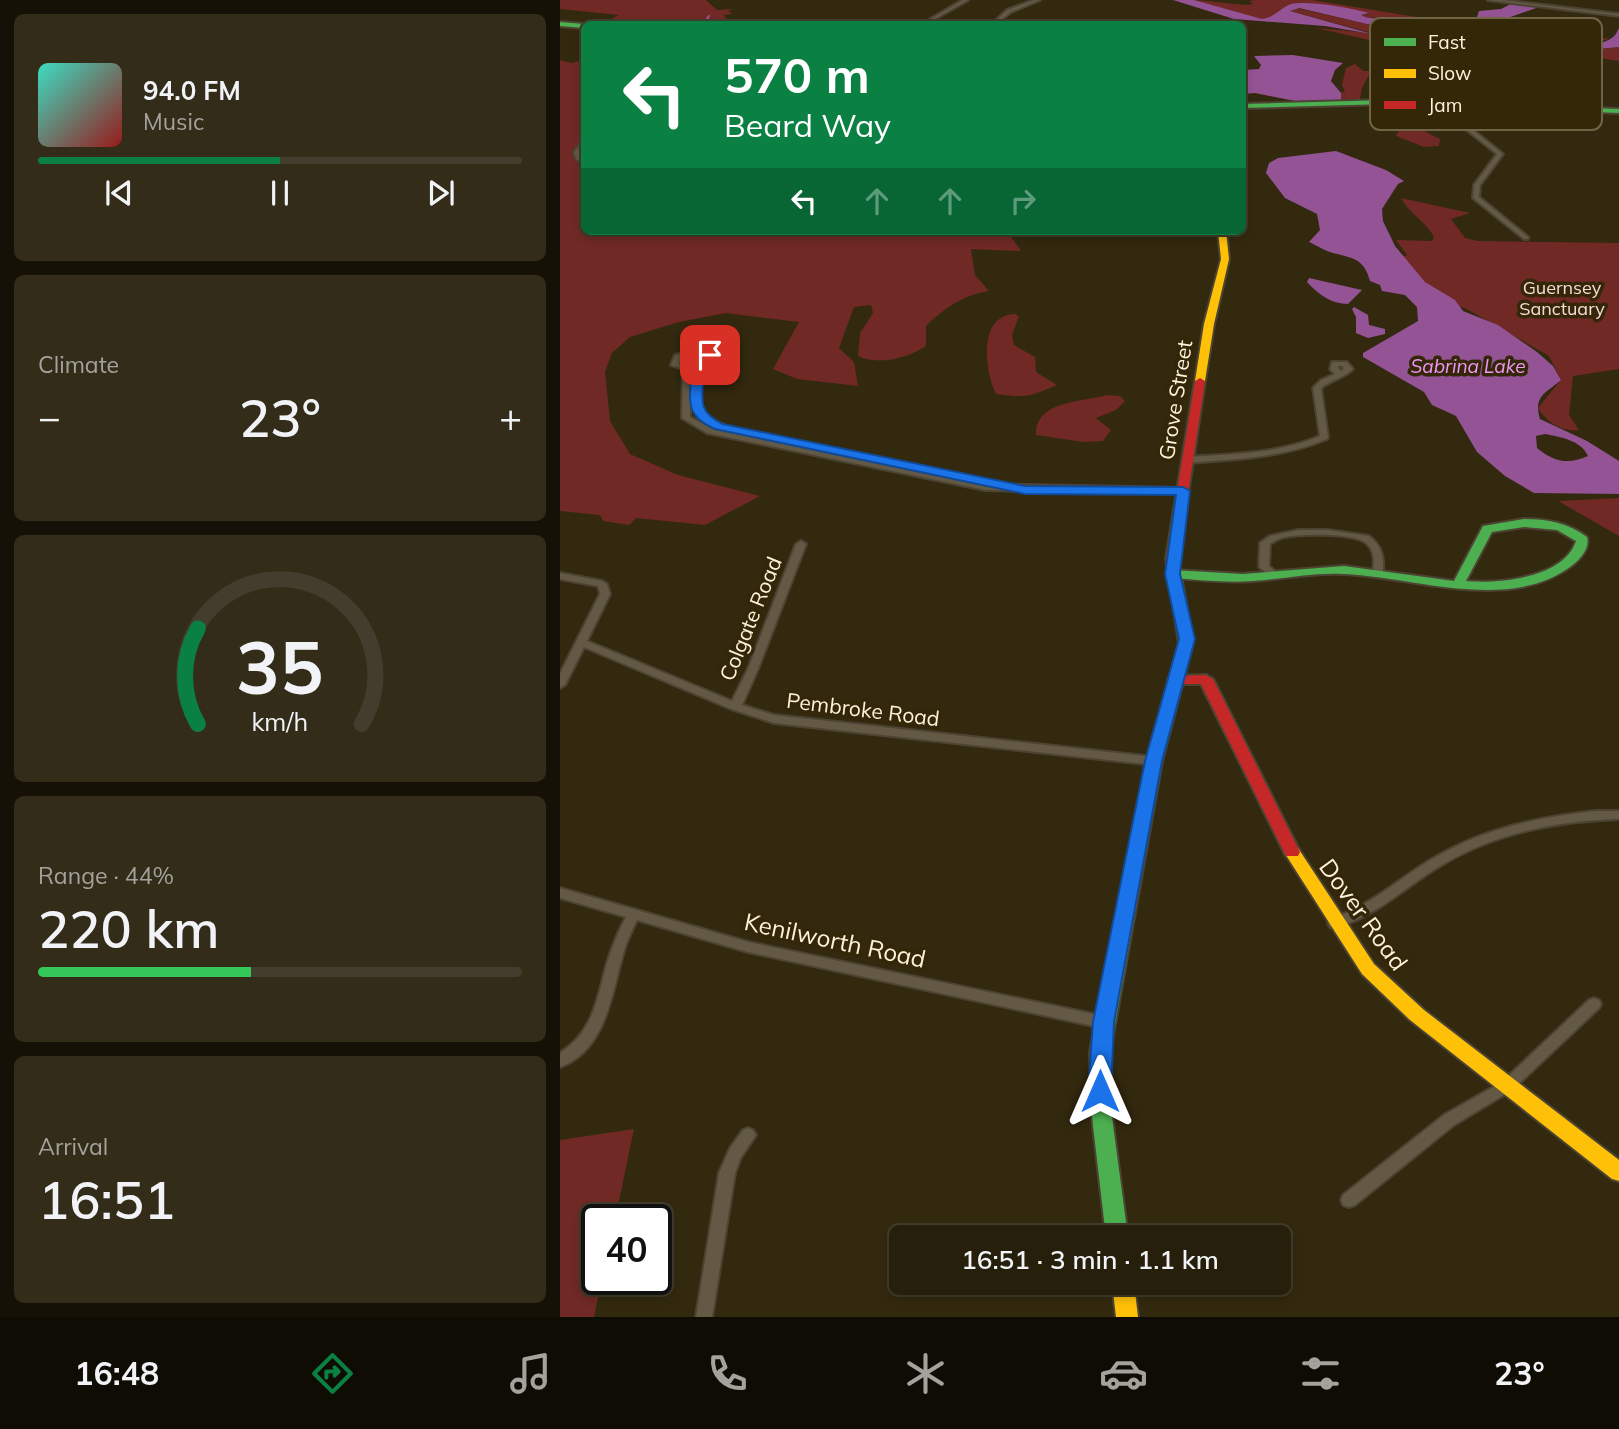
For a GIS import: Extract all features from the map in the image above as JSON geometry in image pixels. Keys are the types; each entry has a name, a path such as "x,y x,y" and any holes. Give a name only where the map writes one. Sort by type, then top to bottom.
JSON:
{"street":[{"path":"929,21 966,0"},
{"path":"997,21 1009,11 1038,0"},
{"path":"1490,0 1619,15"},
{"path":"562,25 581,26"},
{"path":"1246,106 1370,102"},
{"path":"1470,130 1500,154 1477,185 1476,198 1526,238"},
{"name":"Grove Street","path":"1116,1225 1100,1091 1103,1022 1154,761 1187,639 1172,574 1210,317 1225,259 1222,235"},
{"path":"693,353 711,356 710,363 698,368 687,369 675,365 676,359 693,353"},
{"path":"698,368 696,411 709,424 1025,490"},
{"path":"687,369 684,408 686,418 699,427 985,487 1025,490 1183,491"},
{"path":"1187,460 1268,453 1324,437 1317,388 1341,375"},
{"path":"1172,574 1340,569 1378,572 1430,583 1458,585 1505,584 1548,573 1576,555 1583,540 1574,531 1555,526 1487,529 1480,535 1475,554 1458,585"},
{"path":"1265,573 1265,543 1272,537 1293,533 1358,536 1371,541 1379,560 1378,572"},
{"name":"Colgate Road","path":"735,707 753,669 801,544"},
{"path":"560,576 603,584 605,594 560,685"},
{"name":"Pembroke Road","path":"582,643 735,707 774,719 1154,761"},
{"name":"Dover Road","path":"1175,680 1206,679 1271,817 1359,958 1388,989 1507,1086 1619,1172"},
{"path":"1335,923 1360,915 1437,862 1480,841 1547,822 1619,815"},
{"name":"Kenilworth Road","path":"560,893 748,947 1103,1022"},
{"path":"560,1061 586,1041 597,1022 618,949 634,914"},
{"path":"1349,1200 1449,1120 1507,1086 1594,1004"},
{"path":"704,1317 727,1173 735,1153 748,1135"},
{"path":"1124,1295 1126,1317"}],"green space":[{"path":"560,0 706,0 717,10 732,9 728,11 733,14 723,15 730,21 607,21 619,15 560,9"},
{"path":"1194,0 1250,5 1253,4 1249,1 1255,0 1312,0 1422,18 1365,17 1360,15 1369,14 1311,3 1292,4 1264,19 1238,15"},
{"path":"1296,8 1370,24 1370,33 1290,11"},
{"path":"1316,28 1370,33 1370,40"},
{"path":"1619,47 1619,61 1602,58 1602,49"},
{"path":"560,60 571,63 581,61 581,235 1010,235 1021,251 971,249 975,275 989,291 963,299 940,314 926,326 926,346 911,354 884,360 858,356 860,333 873,313 871,305 854,307 839,348 854,362 858,386 797,379 773,369 799,322 726,313 679,322 630,337 612,353 605,372 610,421 630,454 678,475 760,496 705,525 636,518 629,525 603,521 600,515 560,511"},
{"path":"1355,64 1363,71 1370,71 1360,99 1340,101 1341,93 1345,91 1342,85 1346,68"},
{"path":"1399,130 1423,130 1440,139 1439,146 1424,147 1396,136"},
{"name":"Guernsey Sanctuary","path":"1401,198 1470,213 1451,219 1465,238 1478,241 1619,243 1619,369 1573,376 1569,415 1579,430 1555,425 1538,408 1561,380 1549,356 1465,308 1446,301 1422,281 1402,257 1407,255 1396,240 1432,241 1434,237"},
{"path":"1015,314 1019,316 1012,335 1014,345 1035,357 1036,372 1057,385 1028,395 996,394 987,360 989,334 994,324 1003,317"},
{"path":"1107,395 1120,396 1125,401 1116,410 1096,418 1111,430 1103,441 1083,442 1036,435 1043,415 1052,409"},
{"path":"1619,498 1619,536 1558,501"},
{"path":"634,1129 618,1204 581,1204 581,1295 599,1295 594,1317 560,1317 560,1140"}],"water":[{"path":"1173,0 1194,0 1262,19 1291,4 1299,3 1341,7 1369,13 1361,15 1372,18 1370,24 1367,24 1299,8 1290,11 1370,34 1325,26 1234,19"},
{"path":"1513,3 1539,7 1508,18 1473,18 1477,17 1479,11 1501,9"},
{"path":"1619,28 1619,47 1602,49 1602,42 1614,36"},
{"path":"1293,55 1343,63 1335,70 1331,81 1341,93 1341,100 1295,101 1246,94 1246,70 1259,69 1261,65 1254,56"},
{"name":"Sabrina Lake","path":"1336,151 1386,170 1404,181 1398,184 1382,209 1383,221 1395,246 1425,282 1455,300 1463,311 1498,325 1553,366 1561,380 1542,396 1538,405 1540,419 1587,441 1619,461 1619,494 1534,493 1505,476 1477,452 1456,416 1432,405 1424,392 1363,357 1363,353 1418,321 1417,307 1405,295 1382,291 1380,285 1370,281 1361,263 1309,242 1320,230 1317,214 1285,198 1266,173 1269,163 1278,158","holes":["1545,434 1575,443 1588,456 1574,461 1561,461 1549,456 1537,448 1536,436"]},
{"path":"1309,278 1362,290 1348,304 1336,302 1325,298 1307,282"},
{"path":"1354,307 1368,315 1369,325 1385,329 1385,334 1368,338 1356,333 1356,317 1352,309"}],"waterway":[{"path":"709,16 707,18 710,21"}],"traffic: fast":[{"path":"560,24 581,26"},
{"path":"1246,106 1370,102"},
{"path":"1602,110 1619,111"},
{"path":"1173,574 1243,578 1344,570 1451,584 1478,586 1504,585 1530,580 1555,570 1576,554 1583,540 1573,532 1550,524 1524,523 1487,529 1461,579 1458,585"},
{"path":"1116,1225 1102,1117 1100,1052 1154,761 1186,643"}],"traffic: slow":[{"path":"1200,381 1209,324 1225,259 1222,235"},
{"path":"1292,852 1368,969 1417,1015 1619,1172"},
{"path":"1124,1295 1127,1317"}],"traffic: jam":[{"path":"1186,643 1172,559 1200,381"},
{"path":"1175,680 1206,679 1292,852"}],"route":[{"path":"710,355 710,363 698,368 696,407 702,419 719,427 1025,490 1183,491 1172,574 1187,639 1185,652 1168,697 1103,1022 1100,1091"}]}
